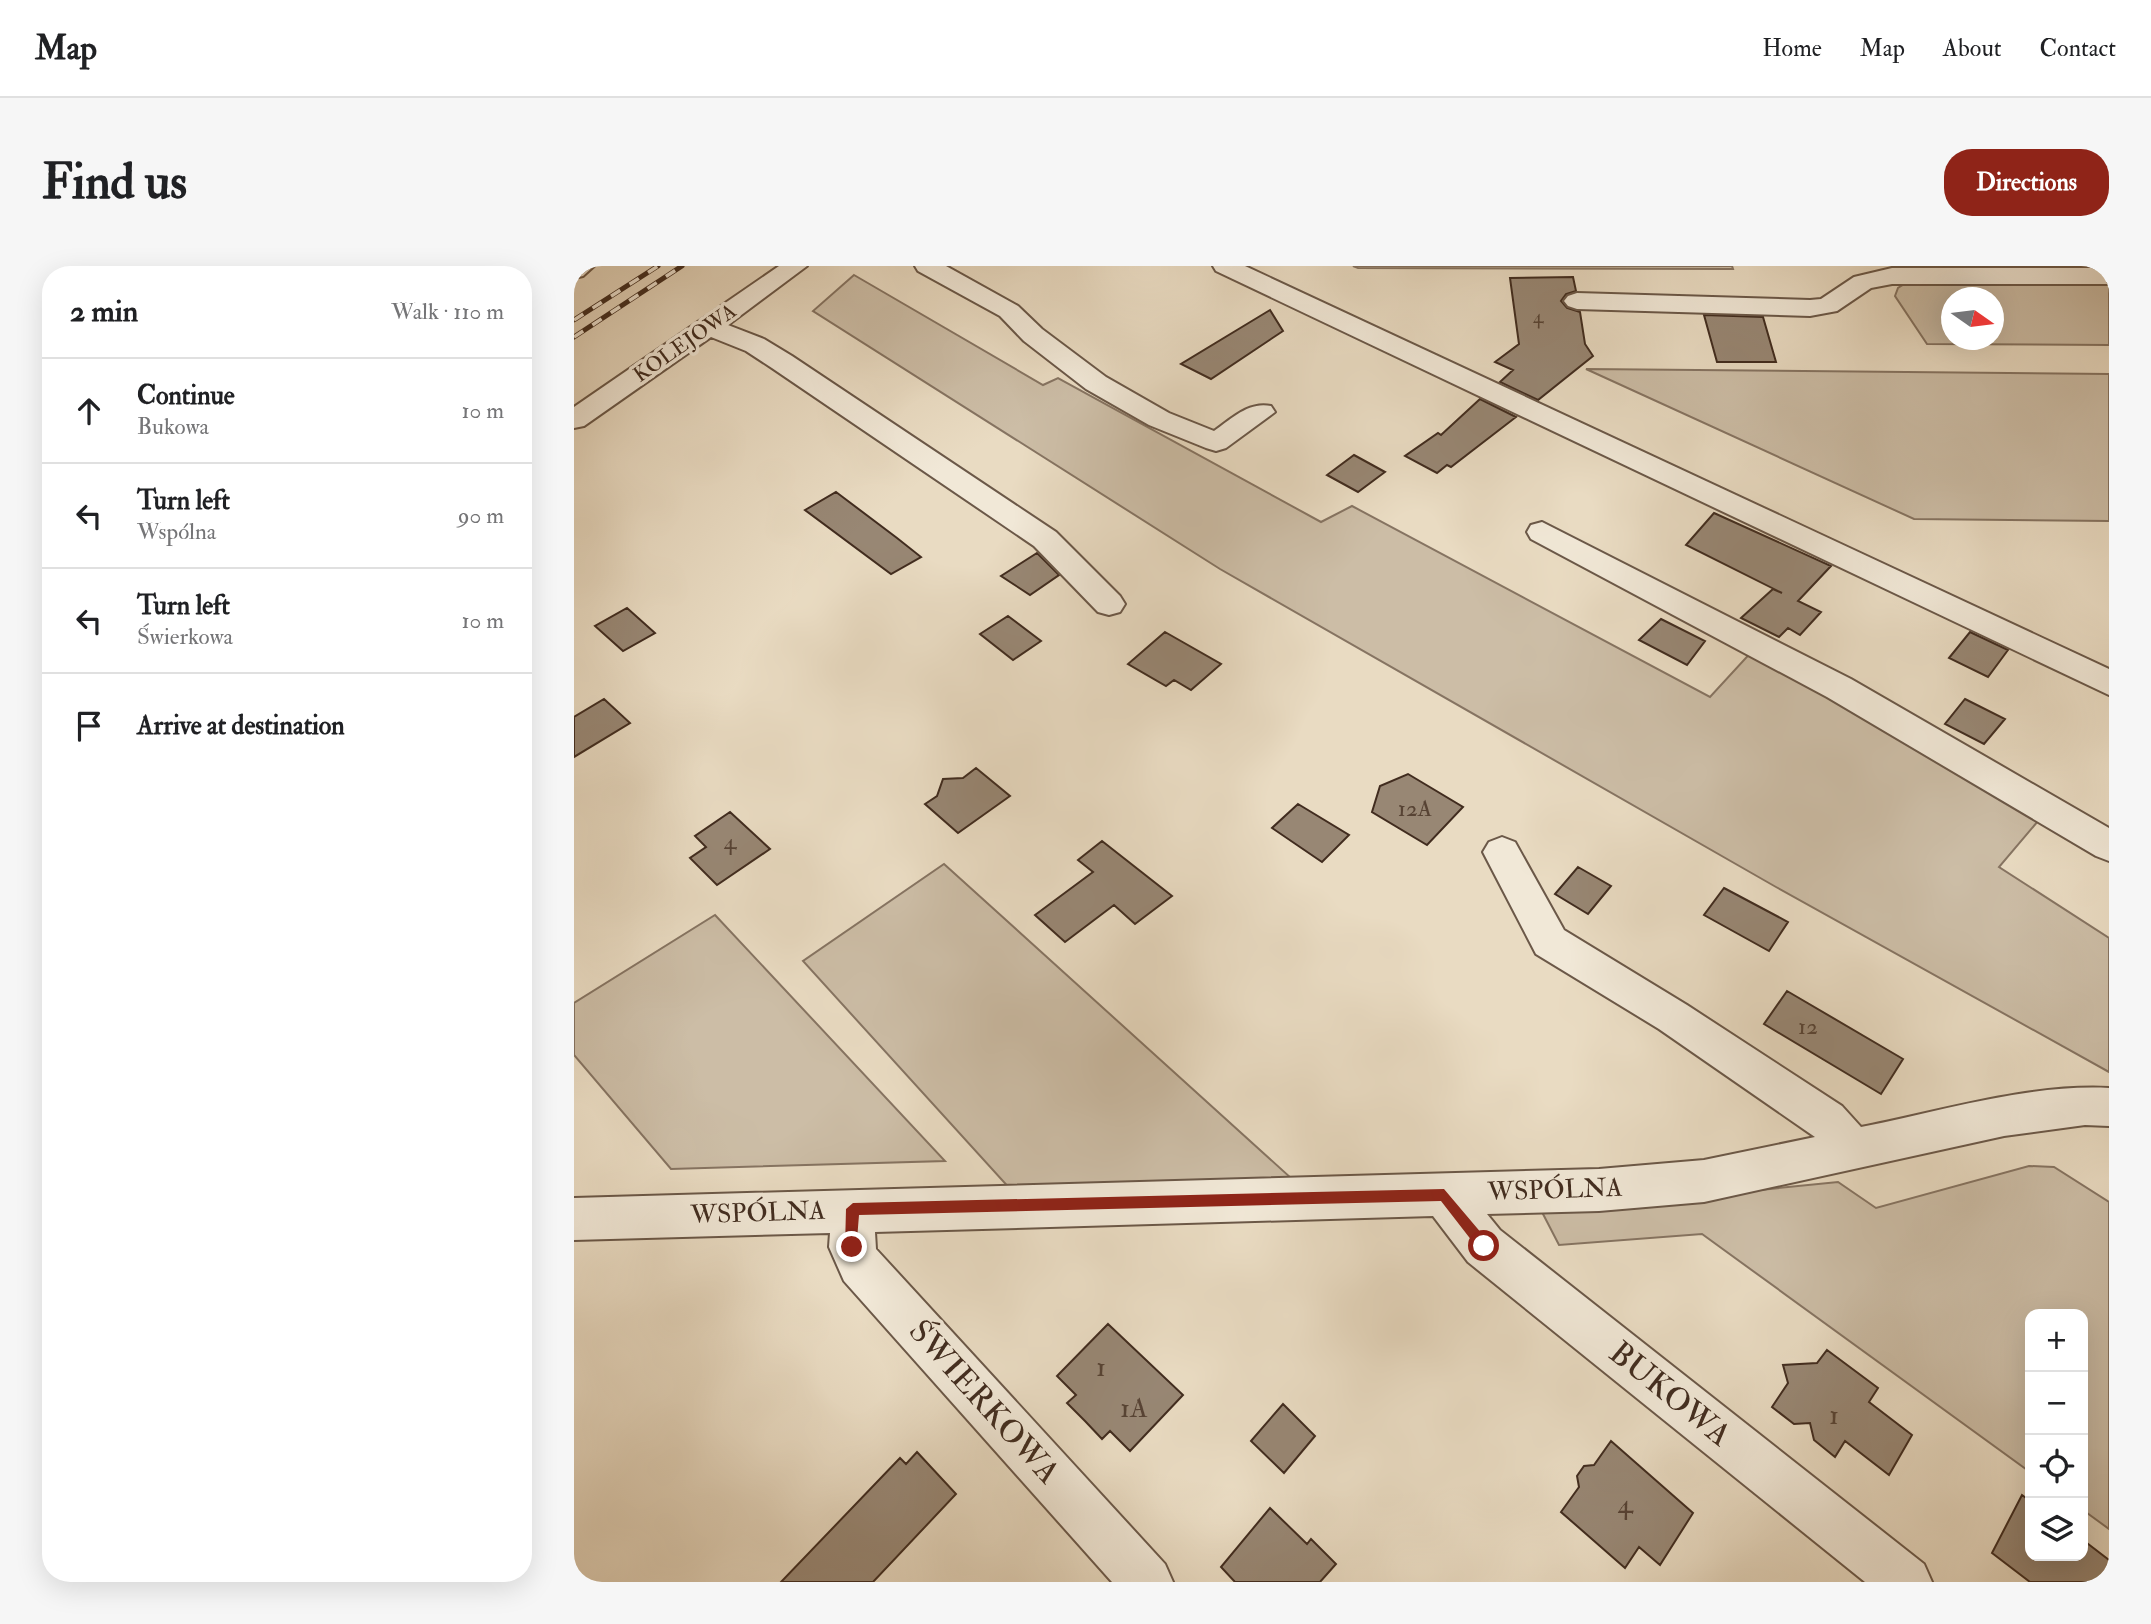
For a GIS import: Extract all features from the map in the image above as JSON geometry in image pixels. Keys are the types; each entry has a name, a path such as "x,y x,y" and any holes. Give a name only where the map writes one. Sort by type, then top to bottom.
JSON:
{"street":[{"path":"574,271 582,266"},
{"name":"KOLEJOWA","path":"574,420 795,266"},
{"path":"927,266 1009,311 1033,335 1096,383 1159,419 1216,442 1261,412"},
{"path":"1225,266 2109,683"},
{"path":"1577,301 1810,308 1834,303 1856,285 1892,276 2109,276"},
{"path":"708,327 755,345 1000,508 1045,540 1109,604"},
{"path":"1542,533 1839,688 2109,846"},
{"path":"1502,852 1550,942 1673,1017 1827,1120 1853,1149"},
{"name":"WSPÓLNA","path":"574,1219 853,1209 1599,1190 1704,1181 2004,1117 2085,1106 2109,1107"},
{"name":"BUKOWA","path":"1444,1195 1484,1246 1906,1582"},
{"name":"ŚWIERKOWA","path":"853,1209 852,1247 860,1265 1147,1582"}],"shaded area":[{"path":"1353,266 1732,266 1733,269 1358,268"},
{"path":"854,275 1043,385 1058,378 1321,522 1352,506 1710,697 1755,648 2044,814 1999,867 2109,938 2109,1072 1776,887 1220,569 813,311"},
{"path":"1906,283 2109,283 2109,345 2004,344 2004,287 1941,287 1941,344 1927,344 1895,296 1898,288"},
{"path":"1586,369 2109,374 2109,521 1914,519"},
{"path":"944,864 1291,1178 1012,1191 803,961"},
{"path":"715,915 945,1161 671,1169 574,1055 574,1003"},
{"path":"2029,1166 2054,1167 2109,1202 2109,1529 2088,1514 2088,1309 2025,1309 2025,1468 1702,1234 1559,1245 1542,1212 1838,1182 1876,1208"}],"building":[{"path":"1573,277 1576,291 1566,294 1561,301 1567,308 1580,312 1585,344 1593,356 1538,400 1500,382 1513,370 1495,362 1519,344 1510,278"},
{"path":"1270,310 1283,331 1211,379 1181,364"},
{"path":"1704,315 1763,317 1776,362 1717,362"},
{"path":"1480,399 1516,417 1451,467 1447,465 1437,473 1405,456 1438,433 1441,435"},
{"path":"1354,455 1385,472 1358,492 1327,475"},
{"path":"836,492 921,557 891,574 805,510"},
{"path":"1714,513 1831,566 1798,601 1821,612 1800,635 1788,628 1779,637 1741,618 1773,589 1782,593 1686,545"},
{"path":"1037,553 1059,575 1030,595 1001,576"},
{"path":"627,608 655,633 623,651 595,626"},
{"path":"1008,616 1041,641 1013,660 980,634"},
{"path":"1661,619 1705,641 1687,665 1639,640"},
{"path":"1165,632 1221,664 1191,690 1174,680 1166,686 1128,664"},
{"path":"1970,632 2008,650 1988,677 1949,658"},
{"path":"604,699 630,723 574,757 574,717"},
{"path":"1965,699 2005,719 1984,744 1945,724"},
{"path":"976,768 1010,796 958,833 925,804 937,796 943,779 963,778"},
{"path":"1408,774 1463,807 1427,845 1372,812 1380,786"},
{"path":"1298,804 1349,835 1322,862 1272,828"},
{"path":"730,812 770,849 717,885 690,858 706,847 695,836"},
{"path":"1102,841 1172,896 1135,924 1114,905 1065,942 1035,915 1093,872 1078,860"},
{"path":"1578,867 1611,886 1588,914 1555,894"},
{"path":"1724,888 1788,922 1769,951 1704,915"},
{"path":"1787,991 1903,1059 1881,1094 1764,1024"},
{"path":"1108,1324 1183,1395 1130,1451 1110,1431 1102,1439 1067,1403 1076,1395 1057,1376"},
{"path":"1827,1350 1878,1388 1869,1402 1912,1435 1889,1475 1845,1441 1835,1457 1814,1440 1810,1423 1794,1424 1772,1407 1788,1383 1783,1365 1817,1363"},
{"path":"1283,1404 1315,1436 1284,1473 1251,1441"},
{"path":"1611,1441 1693,1513 1660,1565 1639,1547 1625,1568 1561,1512 1579,1487 1577,1476 1584,1466 1594,1465"},
{"path":"917,1452 956,1494 873,1582 781,1582 900,1458 906,1464"},
{"path":"2022,1495 2025,1497 2025,1561 2088,1561 2088,1544 2109,1560 2109,1582 2030,1582 1992,1553"},
{"path":"1270,1508 1307,1544 1311,1539 1336,1564 1320,1582 1235,1582 1221,1567"}],"railway":[{"path":"574,320 658,266"},
{"path":"574,337 682,266"}],"route":[{"path":"852,1247 853,1209 1444,1195 1484,1246"}]}
